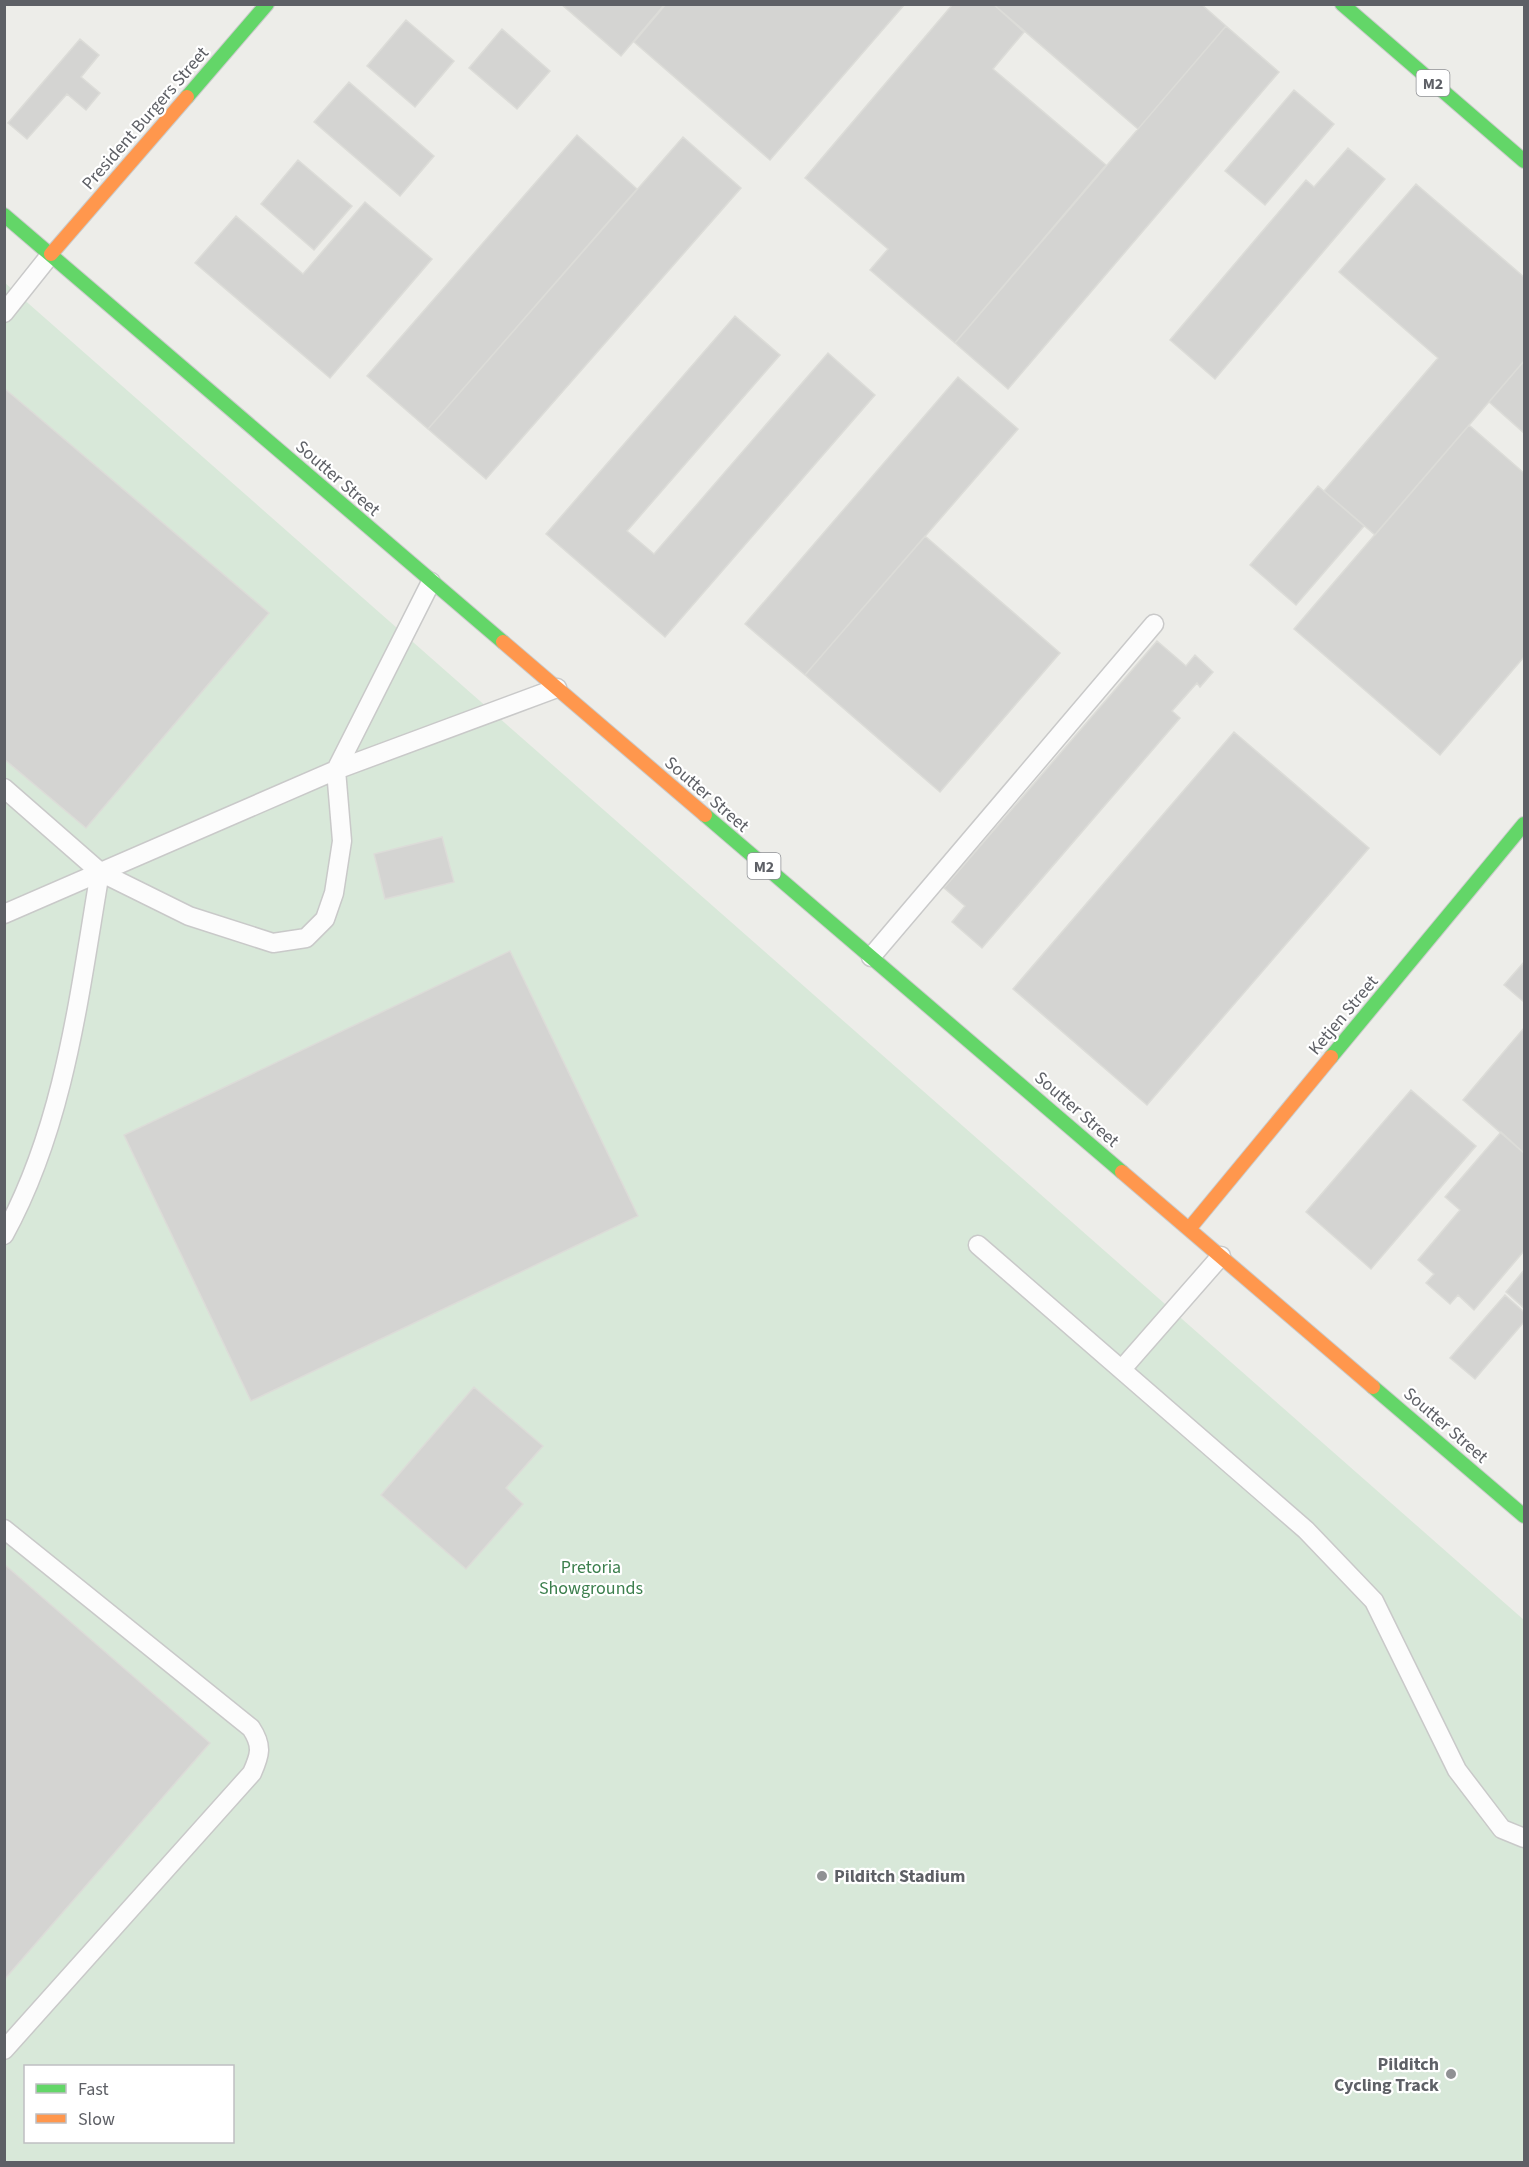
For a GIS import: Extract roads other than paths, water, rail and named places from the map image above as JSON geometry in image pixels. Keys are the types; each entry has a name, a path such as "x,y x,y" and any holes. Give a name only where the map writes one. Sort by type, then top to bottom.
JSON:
{"main road":[{"name":"President Burgers Street","path":"51,254 267,4"},
{"name":"M2","path":"1342,4 1524,161"},
{"name":"Soutter Street","path":"4,215 1524,1516"},
{"name":"Ketjen Street","path":"1189,1229 1524,824"}],"lane":[{"path":"4,313 51,254"},
{"path":"4,789 100,872 189,916 273,943 306,938 325,920 334,893 342,841 336,770 431,582"},
{"path":"872,957 1154,624"},
{"path":"4,914 336,770 556,688"},
{"path":"4,1235 26,1190 63,1080 100,872"},
{"path":"978,1245 1306,1530 1374,1601 1457,1770 1502,1829 1524,1838"},
{"path":"1122,1369 1221,1256"},
{"path":"4,1529 251,1728 259,1739 261,1752 252,1773 4,2050"}],"place":[{"name":"Pilditch Stadium","path":"822,1876"},
{"name":"Pilditch Cycling Track","path":"1451,2074"}],"park label":[{"name":"Pretoria Showgrounds","path":"591,1577"}]}
